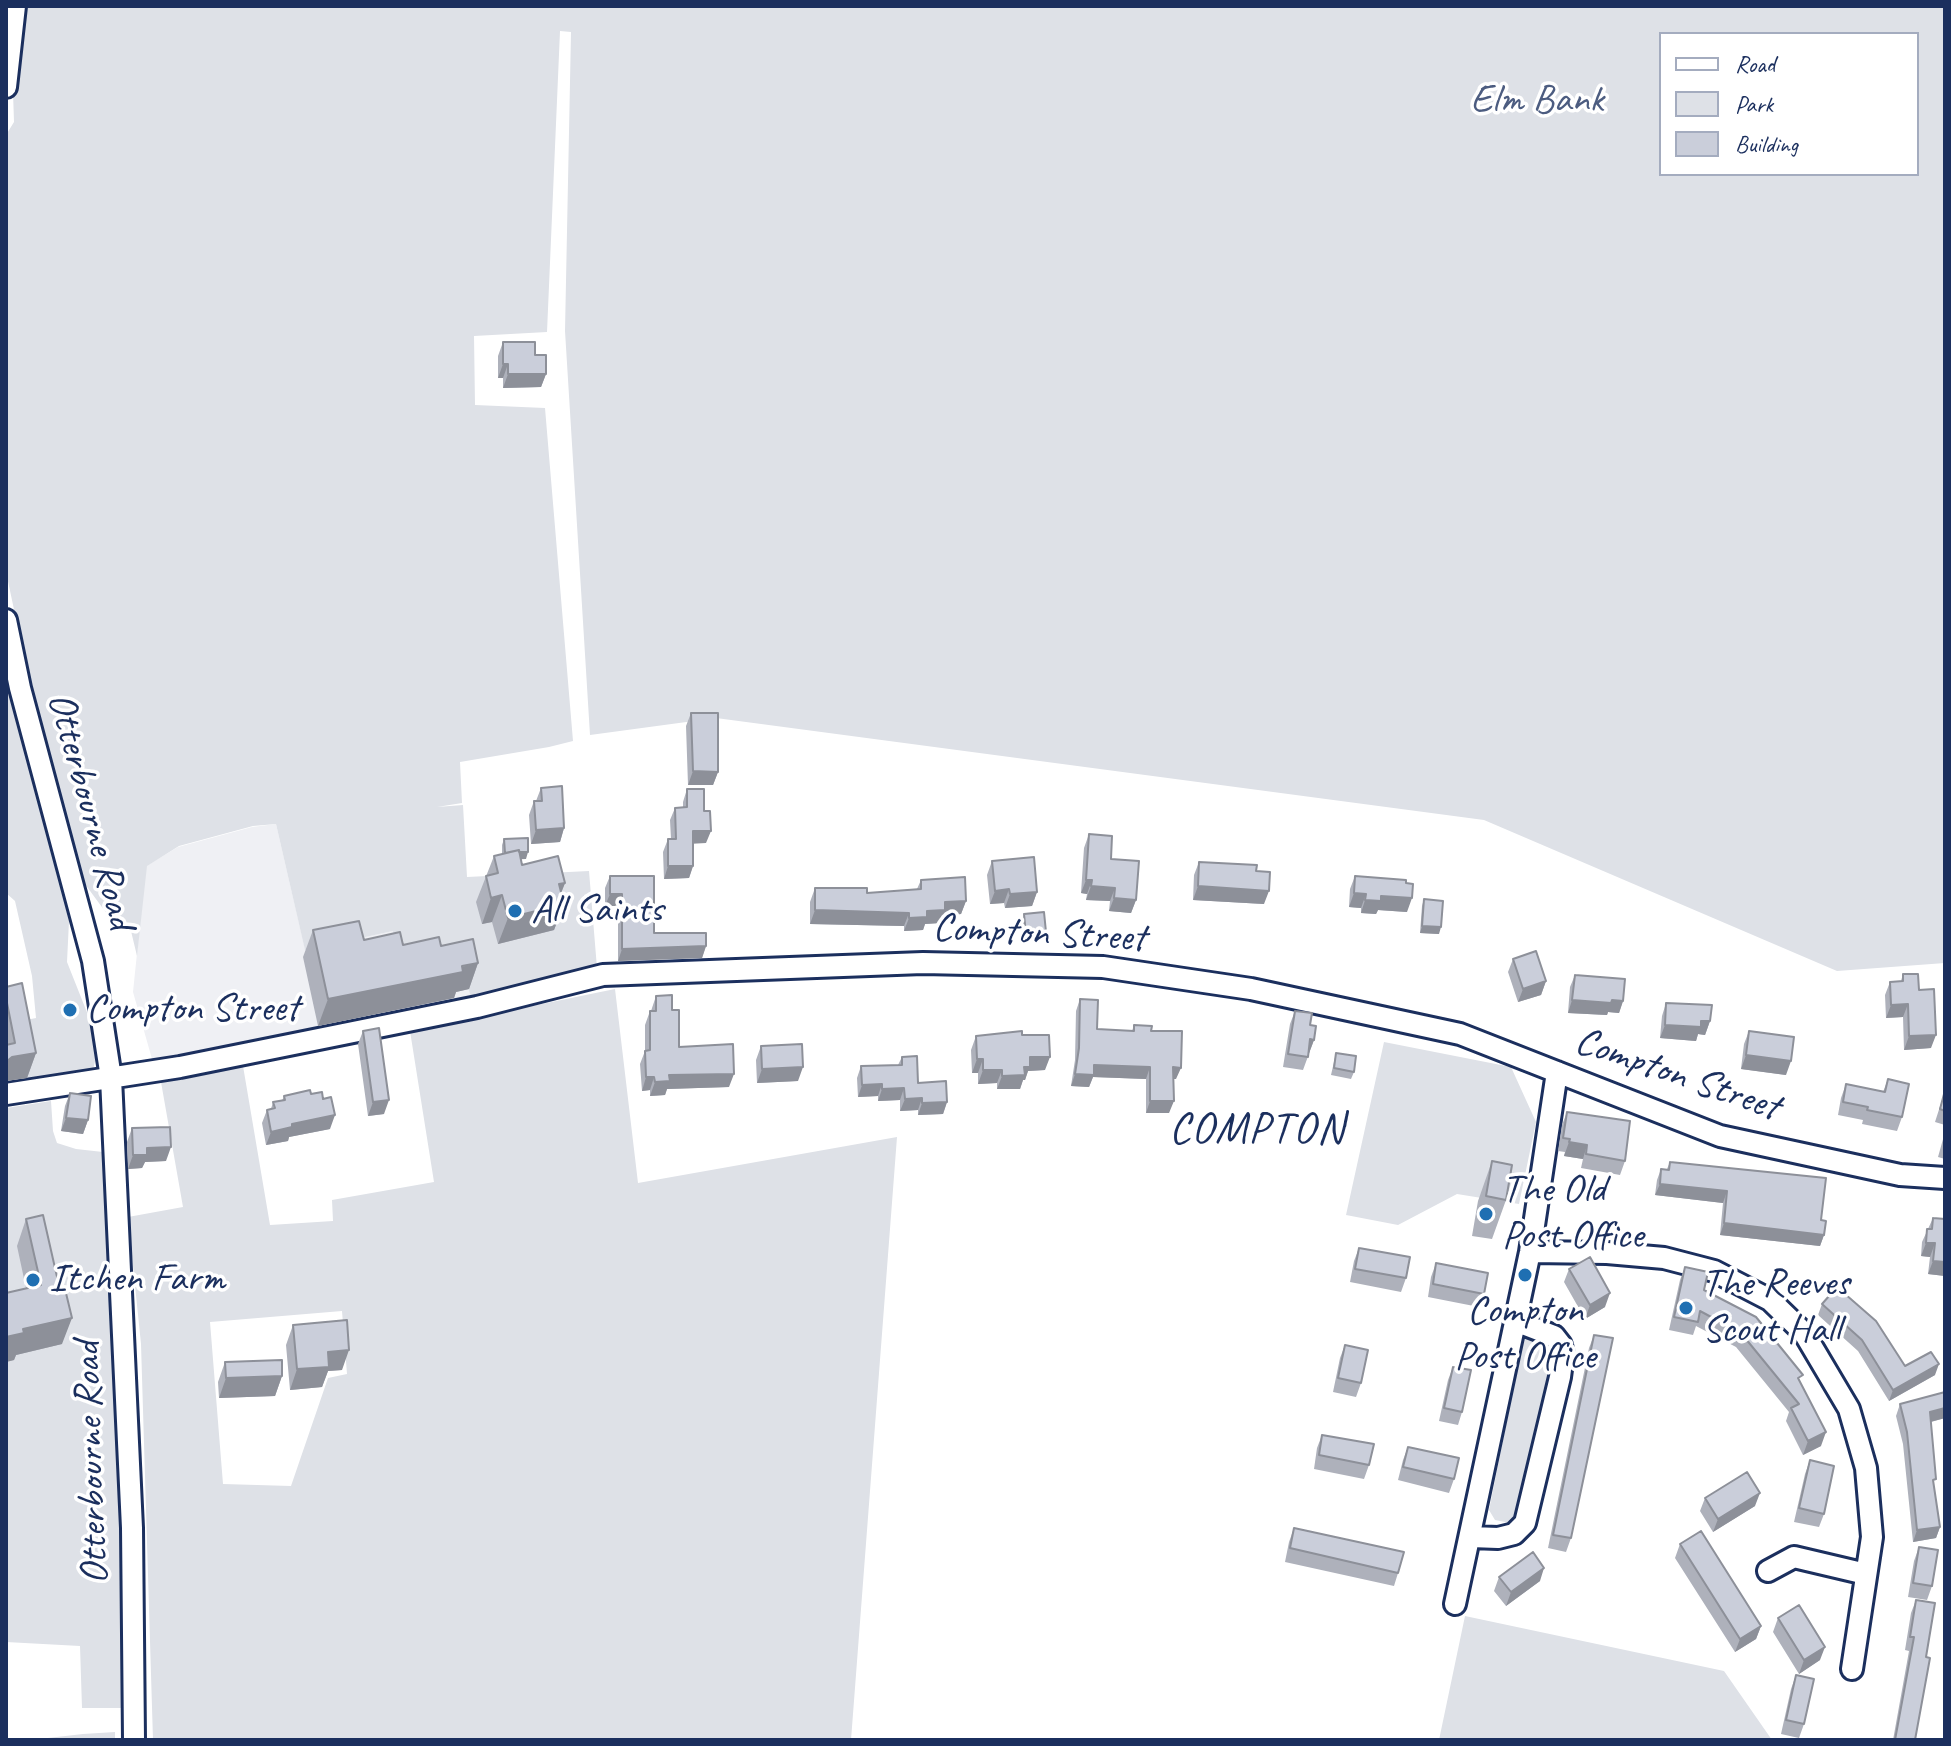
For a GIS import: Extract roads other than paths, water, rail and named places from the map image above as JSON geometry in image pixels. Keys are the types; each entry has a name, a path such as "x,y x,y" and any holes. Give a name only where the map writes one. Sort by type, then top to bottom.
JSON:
{"street":[{"path":"6,87 15,6"},
{"name":"Otterbourne Road","path":"6,620 20,688 93,961 111,1078 132,1528 134,1740"},
{"name":"Compton Street","path":"6,1094 111,1078 477,1007 603,975 923,963 1103,967 1251,989 1460,1034 1720,1136 1900,1175 1945,1178"},
{"path":"1455,1604 1530,1252 1557,1072"},
{"path":"1530,1252 1607,1253 1664,1258 1714,1271 1770,1300 1804,1333 1852,1418 1866,1468 1872,1537 1852,1669"},
{"path":"1471,1537 1498,1538 1514,1534 1525,1523 1560,1377 1563,1354 1554,1336 1515,1321"},
{"path":"1768,1571 1794,1557 1866,1574"}],"place":[{"name":"All Saints","path":"515,911"},
{"name":"Compton Street","path":"70,1010"},
{"name":"The Old Post Office","path":"1486,1214"},
{"name":"Compton Post Office","path":"1525,1275"},
{"name":"Itchen Farm","path":"33,1280"},
{"name":"The Reeves Scout Hall","path":"1686,1308"}],"district":[{"name":"COMPTON","path":"1257,1130"}],"park label":[{"name":"Elm Bank","path":"1537,101"}]}
